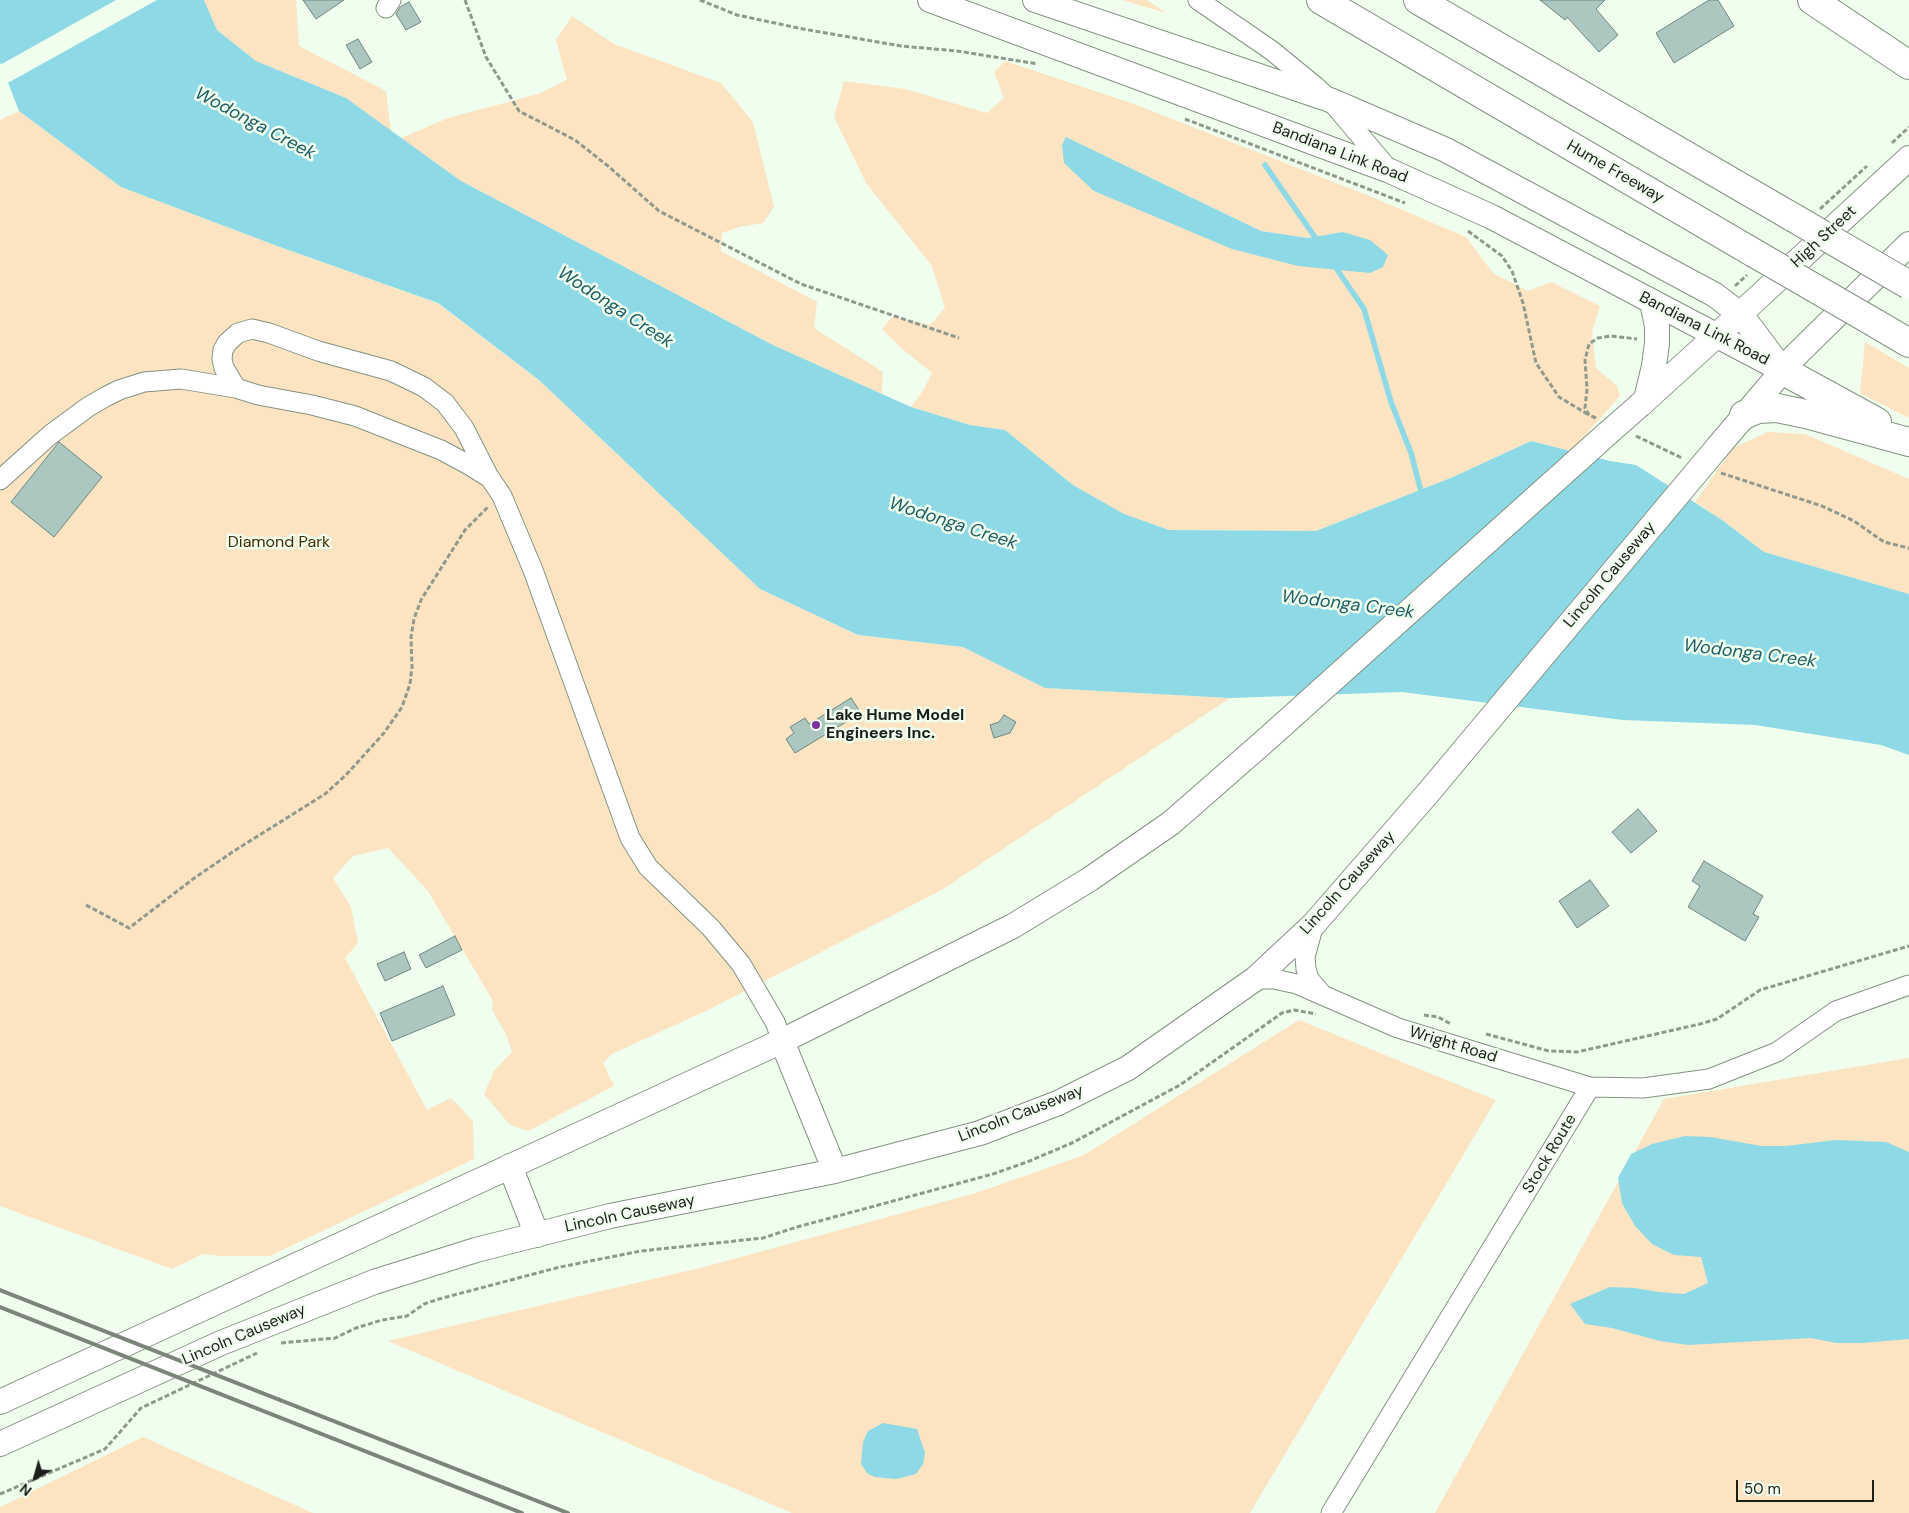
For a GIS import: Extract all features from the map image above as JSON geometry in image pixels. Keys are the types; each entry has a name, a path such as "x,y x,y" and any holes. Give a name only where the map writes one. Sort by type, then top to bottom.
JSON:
{"highway":[{"name":"Hume Freeway","path":"1321,0 1909,343"},
{"path":"1418,0 1909,285"},
{"path":"1812,0 1909,44"},
{"path":"1812,0 1909,65"},
{"path":"1782,370 1909,441"},
{"path":"1744,415 1758,409 1777,408 1909,441"}],"main road":[{"name":"Bandiana Link Road","path":"930,0 1390,171 1492,217 1782,370"},
{"name":"Bandiana Link Road","path":"1035,0 1330,100 1431,144 1476,166 1715,295 1739,315 1756,334 1782,370"},
{"name":"High Street","path":"1739,315 1909,158"},
{"path":"1782,370 1909,244"},
{"path":"1643,402 1654,366 1657,343 1657,326 1652,302"},
{"path":"0,1402 782,1041 1013,926 1090,879 1171,823 1739,315"},
{"name":"Lincoln Causeway","path":"0,1444 221,1343 356,1289 476,1250 610,1216 836,1171 980,1134 1058,1103 1128,1068 1255,979 1314,924 1428,793 1782,370"},
{"path":"782,1041 836,1171"},
{"path":"510,1166 537,1235"}],"street":[{"path":"1198,0 1283,58 1330,100 1390,171"},
{"path":"236,388 224,368 223,350 226,343 238,333 252,329 391,371 424,387 445,403 464,428 490,478 502,496 533,570 630,838 648,867 711,928 741,964 774,1022 782,1041"},
{"path":"0,480 61,426 88,407 119,390 144,382 174,379 236,388 258,395 334,410 383,426 441,450 490,478"},
{"path":"1314,924 1305,957 1306,969 1309,980 1321,993"},
{"name":"Wright Road","path":"1255,979 1285,980 1321,993 1398,1028 1590,1087"},
{"path":"1590,1087 1643,1088 1709,1079 1777,1052 1836,1011 1909,985"},
{"name":"Stock Route","path":"1331,1513 1590,1087"}],"path":[{"path":"465,0 486,57 519,111 575,140 659,211 801,284 959,338"},
{"path":"700,0 737,15 803,29 901,46 1010,59 1043,66"},
{"path":"1183,118 1409,204"},
{"path":"1465,229 1495,251 1512,271 1523,303 1536,363 1559,397 1589,415"},
{"path":"86,906 129,928 193,879 325,794 346,775 384,734 402,707 410,684 412,667 411,637 414,619 421,600 464,530 502,496"},
{"path":"1477,1031 1549,1052 1577,1052 1716,1019 1760,990 1909,946"},
{"path":"278,1343 335,1338 356,1328 382,1320 407,1316 424,1304 439,1299 560,1267 641,1251 763,1238 797,1227 994,1174 1028,1162 1072,1142 1180,1086 1282,1012 1294,1010 1325,1017"},
{"path":"1398,1028 1418,1014 1438,1017 1460,1026"},
{"path":"0,1494 105,1450 141,1408 261,1351"}],"green space":[{"path":"204,0 296,0 299,46 386,91 391,131 346,98 256,61 217,30"},
{"path":"1122,0 1147,0 1166,13"},
{"path":"572,16 614,44 721,83 753,122 774,207 763,223 739,227 722,233 721,251 817,302 814,328 883,372 882,394 773,345 461,181 401,138 448,118 538,94 567,80 556,40"},
{"path":"1005,61 1134,104 1372,197 1466,237 1493,273 1528,291 1551,282 1600,306 1592,332 1596,368 1617,386 1620,396 1571,451 1531,441 1453,477 1316,531 1169,530 1124,514 1073,485 1005,430 970,425 911,407 924,389 932,373 901,348 882,329 892,317 930,325 945,308 932,266 866,183 834,117 844,81 905,89 987,113 1004,98 994,72","holes":["1066,137 1261,231 1308,238 1344,232 1298,266"]},
{"name":"Diamond Park","path":"19,111 121,187 280,247 437,303 539,380 760,589 858,635 963,647 1045,688 1230,698 940,891 710,1009 612,1054 603,1063 614,1086 528,1131 510,1125 484,1094 494,1071 512,1052 506,1034 492,1010 493,1001 428,891 388,848 353,856 333,878 351,907 358,943 345,958 427,1110 451,1098 473,1121 474,1159 270,1256 203,1254 172,1269 0,1206 0,120"},
{"path":"1865,342 1909,368 1909,418 1860,393"},
{"path":"1768,432 1805,434 1909,479 1909,594 1764,552 1695,502 1733,448"},
{"path":"1299,1020 1496,1100 1250,1513 792,1513 388,1341 704,1267 976,1193 1084,1155"},
{"path":"1909,1058 1909,1513 1435,1513 1664,1099"},
{"path":"143,1437 313,1513 0,1513 0,1507"}],"water":[{"name":"Wodonga Creek","path":"0,0 204,0 217,30 256,61 346,98 461,181 773,345 911,407 970,425 1005,430 1073,485 1124,514 1169,530 1316,531 1453,477 1531,441 1610,461 1636,465 1722,520 1764,552 1909,594 1909,755 1881,745 1755,725 1623,720 1402,692 1230,698 1045,688 963,647 858,635 760,589 539,380 438,303 280,247 121,187 19,111 0,62"},
{"path":"1066,137 1261,231 1308,238 1343,232 1370,240 1388,255 1383,267 1370,273 1298,266 1232,249 1094,191 1064,163 1062,145"},
{"path":"1685,1136 1710,1137 1762,1146 1786,1146 1836,1140 1886,1142 1909,1152 1909,1339 1836,1343 1811,1338 1688,1345 1660,1341 1612,1328 1585,1324 1570,1304 1610,1287 1684,1294 1708,1283 1701,1257 1674,1255 1652,1244 1635,1226 1622,1203 1618,1178 1631,1154 1652,1144"},
{"path":"883,1423 917,1429 925,1453 923,1464 916,1474 896,1479 875,1477 868,1474 861,1464 863,1442 868,1431"}],"pier":[{"path":"116,0 157,0 6,84 0,65"}],"building":[{"path":"303,0 344,0 316,19"},
{"path":"1540,0 1605,0 1596,9 1618,35 1599,52 1567,17 1565,20"},
{"path":"1709,0 1718,0 1734,26 1674,63 1656,33"},
{"path":"409,2 421,22 406,30 396,14 400,7"},
{"path":"358,39 372,62 360,69 346,45"},
{"path":"59,442 102,477 54,537 11,502"},
{"name":"Lake Hume Model Engineers Inc.","path":"851,698 861,713 795,753 786,739 794,733 790,727 805,718 809,724"},
{"path":"1004,715 1016,722 1010,733 994,738 990,725 999,722"},
{"path":"1638,809 1657,831 1631,853 1612,832"},
{"path":"1704,861 1763,896 1753,914 1759,917 1745,941 1688,907 1700,886 1692,881"},
{"path":"1590,880 1609,906 1577,928 1559,901"},
{"path":"455,936 462,950 426,968 419,955"},
{"path":"404,952 411,969 385,981 377,964"},
{"path":"443,986 455,1015 392,1041 380,1013"}],"waterway":[{"path":"1265,165 1319,243"},
{"path":"1334,265 1364,309 1391,402 1411,453 1422,495"}],"railway":[{"path":"0,1290 568,1513"},
{"path":"0,1307 522,1513"}],"place":[{"name":"Lake Hume Model Engineers Inc.","path":"816,725"}]}
